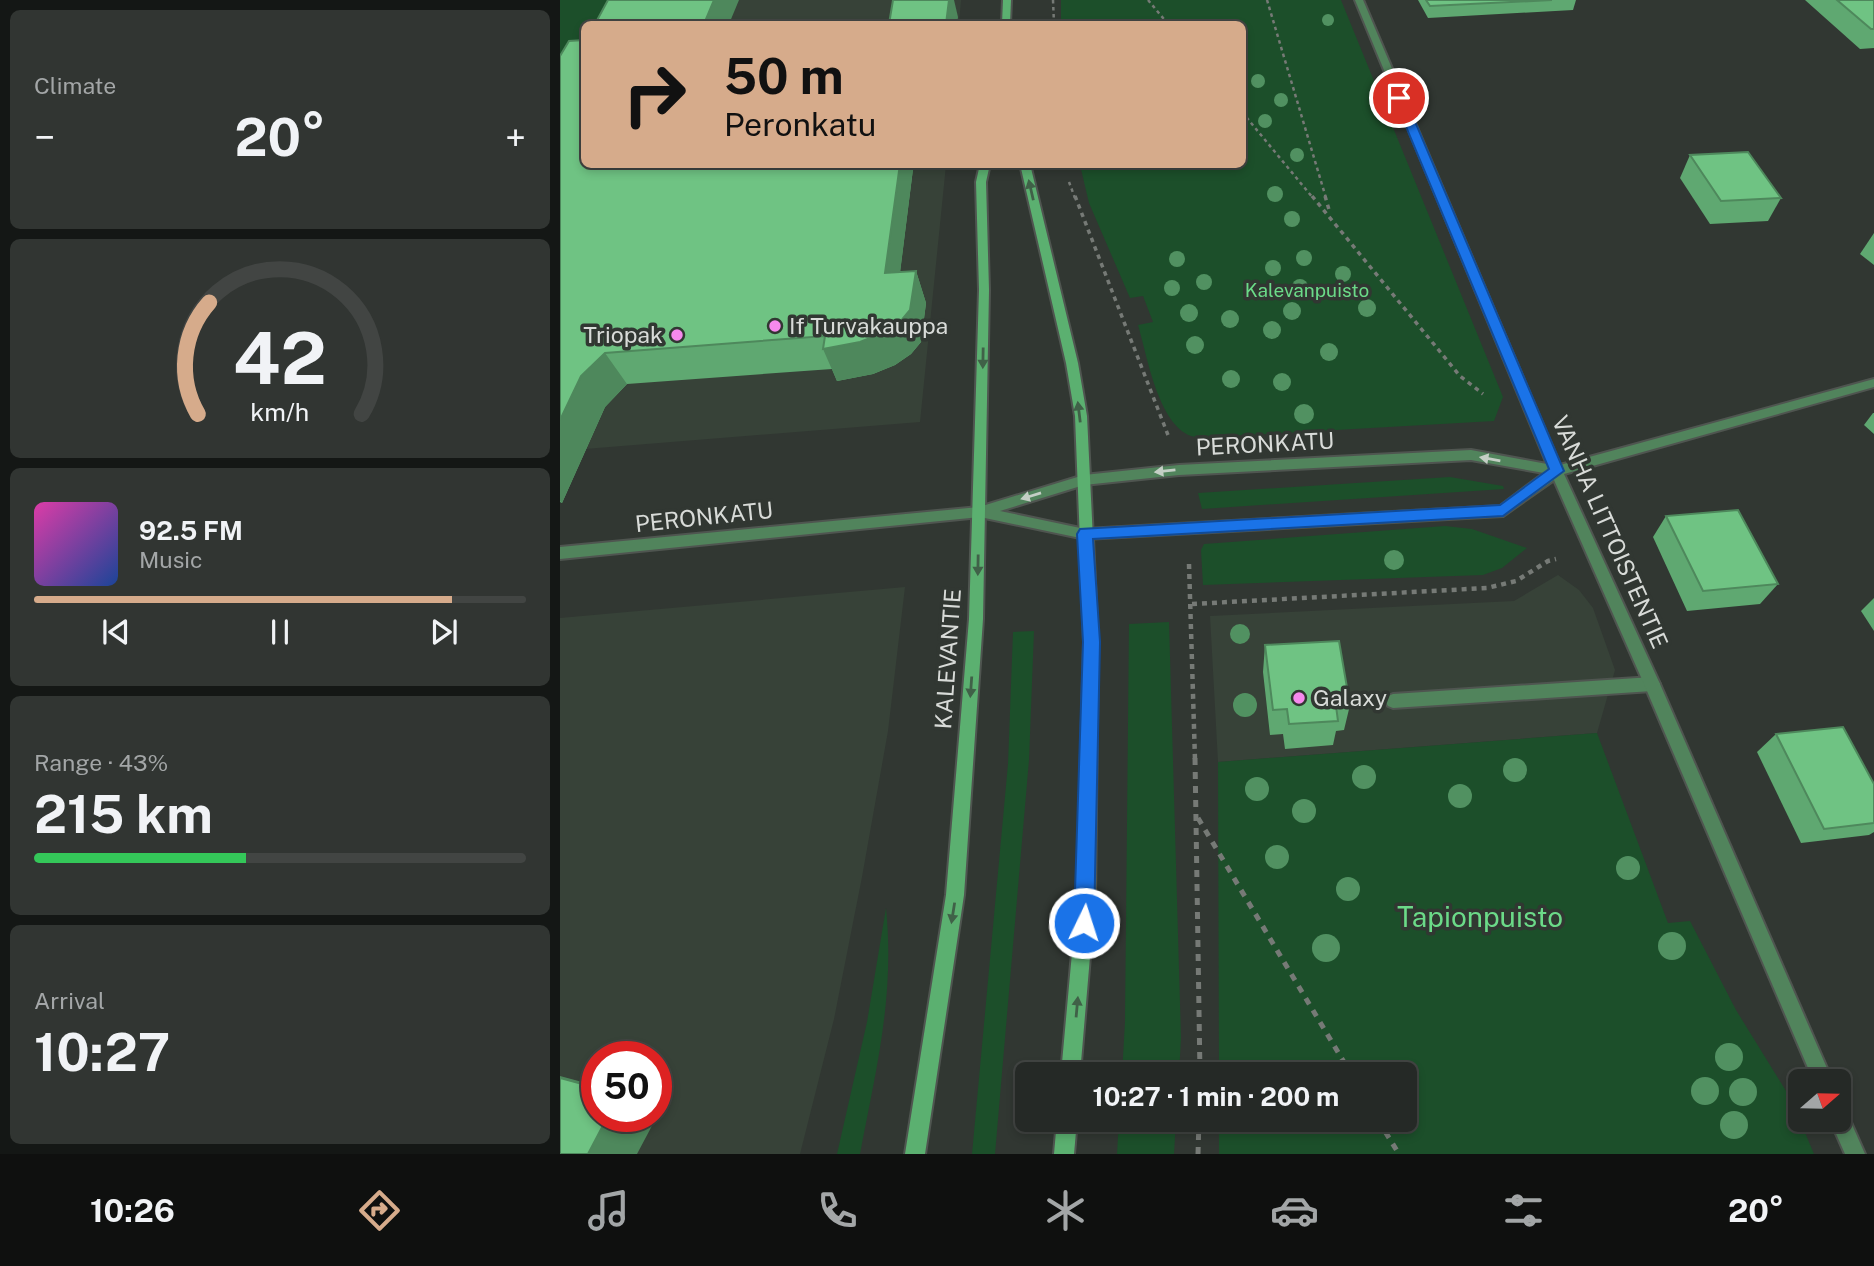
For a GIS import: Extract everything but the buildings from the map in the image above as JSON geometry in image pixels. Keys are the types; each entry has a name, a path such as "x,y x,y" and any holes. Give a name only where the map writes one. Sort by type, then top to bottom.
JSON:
{"main road":[{"path":"1006,21 1007,0"},
{"name":"KALEVANTIE","path":"915,1154 956,895 976,619 984,290 981,181 984,168"},
{"path":"1026,168 1072,363 1080,416 1084,480 1091,642 1086,898 1072,1062"},
{"path":"1064,1154 1066,1132"}],"street":[{"name":"VANHA LITTOISTENTIE","path":"1359,0 1535,424 1652,684 1818,1069"},
{"name":"PERONKATU","path":"979,512 1085,534 1503,510 1557,471 1874,383"},
{"name":"PERONKATU","path":"560,553 979,512 1084,480 1179,470 1471,456 1557,471"},
{"path":"1393,701 1652,684"},
{"path":"1845,1132 1855,1154"}],"path":[{"path":"1053,0 1054,21"},
{"path":"1148,0 1166,21"},
{"path":"1266,0 1331,217"},
{"path":"1246,117 1460,376 1499,407 1535,424"},
{"path":"1067,176 1179,470"},
{"path":"1185,528 1192,604 1200,1062"},
{"path":"1192,604 1487,588 1516,581 1548,561 1591,553"},
{"path":"1197,817 1344,1062"},
{"path":"1198,1154 1199,1132"},
{"path":"1385,1132 1399,1154"}],"shaded area":[{"path":"624,0 961,0 959,21 613,21"},
{"path":"584,168 946,168 920,422 560,451"},
{"path":"1558,575 1579,590 1593,608 1615,670 1597,733 1218,762 1210,616 1514,601"},
{"path":"905,587 888,731 862,877 834,1019 800,1154 560,1154 560,618"}],"green space":[{"path":"560,0 639,0 628,21 581,21 581,74 560,78"},
{"name":"Kalevanpuisto","path":"1061,0 1341,0 1503,397 1494,421 1213,437 1193,437 1180,429 1162,404 1138,325 1153,322 1143,296 1130,298 1089,203 1081,168 1246,168 1246,21 1061,21"},
{"path":"1450,477 1503,486 1504,489 1202,509 1198,493"},
{"path":"1445,526 1472,529 1527,548 1502,568 1483,575 1203,585 1201,550 1204,544"},
{"path":"1169,622 1180,1062 1123,1062 1129,624"},
{"path":"1034,631 1029,760 995,1154 972,1154 1008,764 1013,632"},
{"name":"Tapionpuisto","path":"1597,733 1668,923 1690,921 1736,1010 1788,1094 1788,1132 1805,1132 1814,1154 1219,1154 1219,1132 1417,1132 1417,1062 1219,1062 1218,762"},
{"path":"886,908 886,1002 878,1062 860,1154 837,1154 867,1022"},
{"path":"1118,1132 1175,1132 1174,1154 1117,1154"}],"place":[{"name":"If Turvakauppa","path":"775,326"},
{"name":"Triopak","path":"677,335"},
{"name":"Galaxy","path":"1299,698"}],"route":[{"path":"1084,923 1091,642 1085,534 1503,510 1557,471 1399,98"}]}
